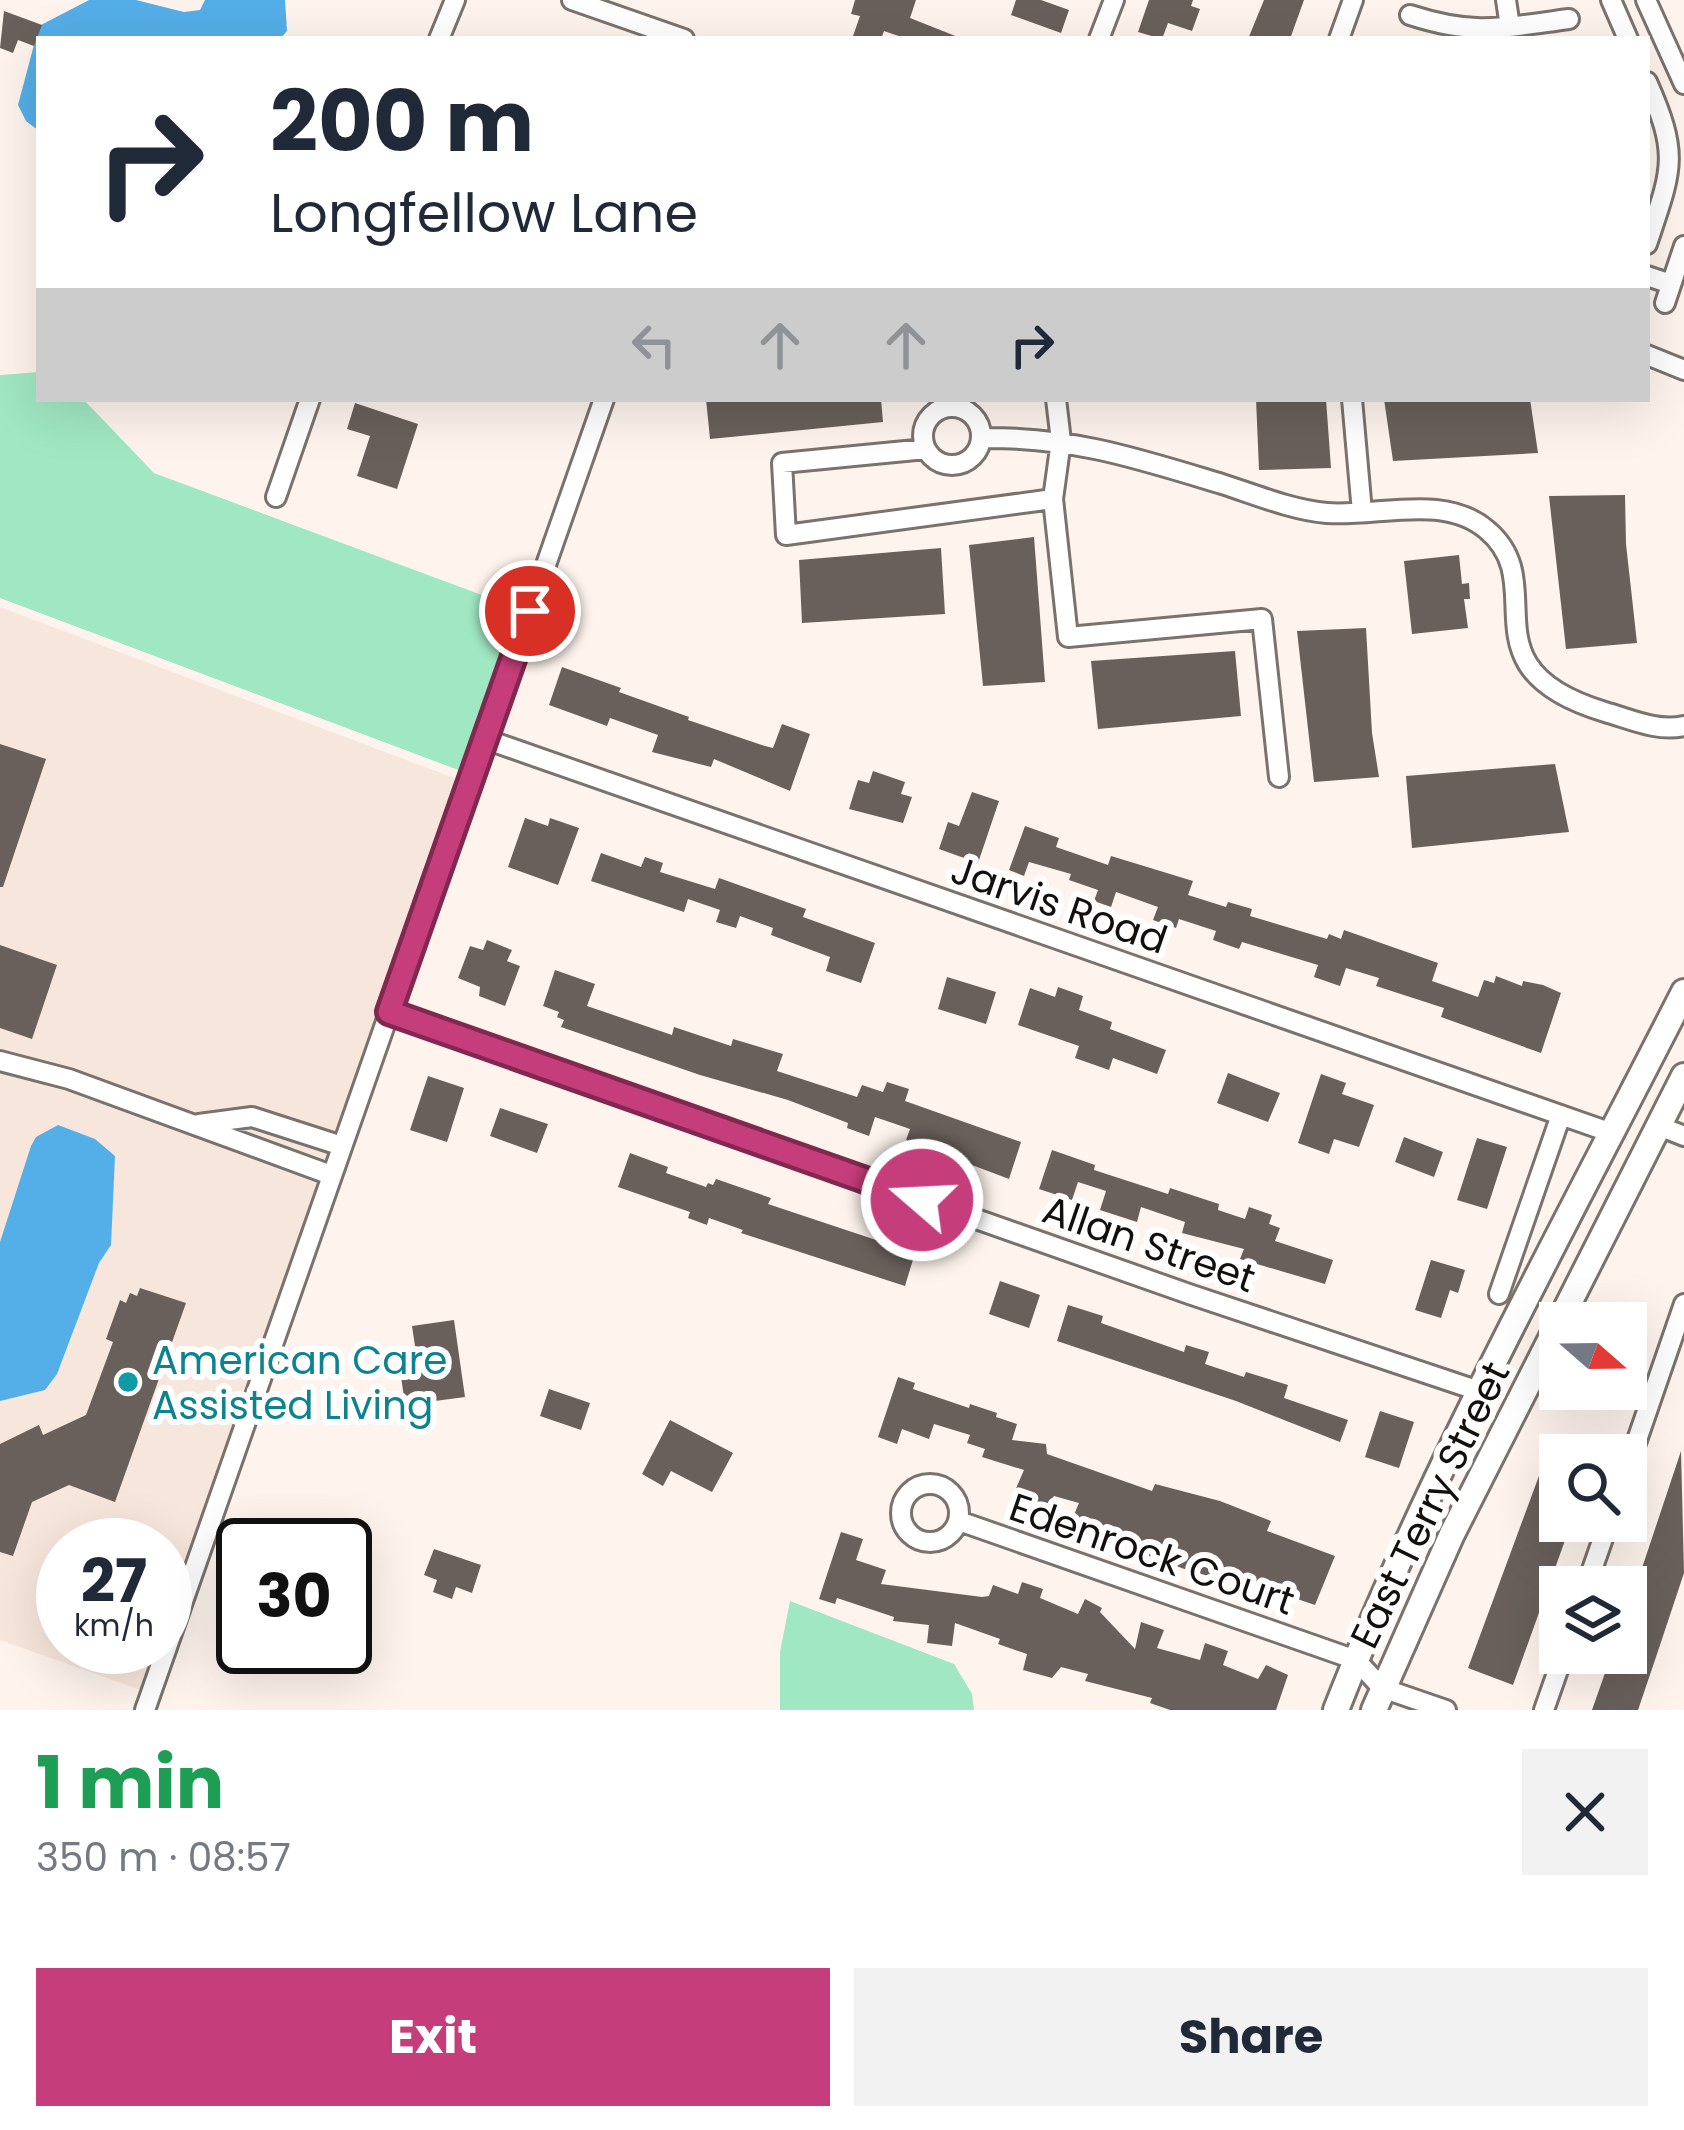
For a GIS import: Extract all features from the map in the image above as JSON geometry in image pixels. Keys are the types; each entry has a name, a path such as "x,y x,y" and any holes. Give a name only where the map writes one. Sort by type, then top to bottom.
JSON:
{"street":[{"path":"440,36 454,0"},
{"path":"572,0 675,36"},
{"path":"1100,36 1114,0"},
{"path":"1341,36 1353,0"},
{"path":"1506,0 1510,27"},
{"path":"1611,0 1627,36"},
{"path":"1646,0 1684,84"},
{"path":"1410,15 1453,29 1568,19"},
{"path":"1650,89 1670,139 1671,162 1650,235"},
{"path":"1662,200 1684,208"},
{"path":"1650,279 1668,294 1684,246"},
{"path":"1650,356 1684,370"},
{"path":"276,497 309,402"},
{"path":"145,1710 603,402"},
{"path":"1056,402 1060,440 1053,499 1068,637 1262,620 1279,777"},
{"path":"1352,402 1362,512"},
{"path":"930,406 962,408 976,419 982,438 974,456 958,465 939,463 926,449 924,430 930,406"},
{"path":"982,438 1060,440 1104,448 1309,510 1446,512 1487,530 1505,554 1519,644 1536,677 1580,704 1658,728 1684,726"},
{"path":"926,449 782,463 786,535 1053,499"},
{"name":"Jarvis Road","path":"484,739 1612,1133"},
{"path":"1336,1710 1482,1392 1684,992"},
{"name":"Allan Street","path":"389,1012 1189,1294 1482,1392"},
{"path":"0,1061 69,1079 332,1175"},
{"name":"East Terry Street","path":"1378,1699 1462,1514 1684,1076"},
{"path":"1499,1294 1561,1115"},
{"path":"194,1125 252,1117 342,1146"},
{"path":"1658,1126 1684,1136"},
{"path":"1639,1434 1684,1304"},
{"name":"Edenrock Court","path":"958,1521 1356,1660 1378,1699"},
{"path":"1544,1710 1557,1674"},
{"path":"1378,1699 1446,1710"}],"shaded area":[{"path":"0,607 462,781 192,1558 192,1518 36,1518 36,1653 0,1640"},
{"path":"95,1674 152,1674 146,1692"}],"green space":[{"path":"36,372 36,402 86,402 154,473 517,608 461,771 0,598 0,375"},
{"path":"790,1601 954,1664 972,1694 974,1710 780,1710 780,1652"}],"water":[{"path":"89,0 136,0 184,12 200,10 205,0 285,0 287,31 283,36 36,36 39,26"},
{"path":"36,37 36,129 18,105"},
{"path":"58,1125 95,1139 115,1156 111,1245 99,1263 57,1374 45,1390 0,1401 0,1242 31,1146 36,1137"}],"building":[{"path":"855,0 916,0 910,18 955,36 898,36 884,31 882,36 853,36 860,16 851,14"},
{"path":"1016,0 1041,0 1069,10 1061,33 1011,15"},
{"path":"1149,0 1193,0 1191,6 1200,9 1192,31 1168,23 1163,36 1138,32"},
{"path":"1264,0 1304,0 1291,36 1249,36"},
{"path":"4,11 42,25 34,46 18,40 13,53 0,48"},
{"path":"706,402 881,402 883,422 710,439"},
{"path":"1256,402 1326,402 1331,468 1259,470"},
{"path":"1384,402 1530,402 1538,453 1393,461"},
{"path":"355,403 418,424 397,489 357,476 370,436 347,429"},
{"path":"1625,495 1637,643 1566,649 1549,496"},
{"path":"1034,537 1045,682 983,686 969,545"},
{"path":"941,548 945,614 802,623 799,560"},
{"path":"1459,555 1462,584 1469,583 1470,599 1464,599 1468,628 1412,634 1404,561"},
{"path":"1366,628 1379,777 1314,782 1297,631"},
{"path":"1235,651 1241,716 1098,729 1091,661"},
{"path":"562,667 688,720 765,746 773,748 782,724 810,734 790,791 714,759 711,767 652,752 658,735 610,718 607,726 549,705"},
{"path":"0,744 46,759 3,887 0,887"},
{"path":"1555,764 1569,832 1412,848 1406,776"},
{"path":"873,771 905,782 901,794 912,797 903,823 849,809 858,780 869,783"},
{"path":"972,792 999,801 978,863 939,849 948,822 959,826"},
{"path":"525,818 548,826 550,818 579,828 558,885 508,867"},
{"path":"1025,826 1059,838 1056,847 1108,865 1111,856 1193,881 1188,895 1226,907 1228,902 1252,909 1250,916 1327,939 1329,934 1341,939 1344,930 1438,963 1432,981 1478,997 1484,980 1494,983 1496,976 1522,986 1523,981 1543,985 1561,993 1541,1053 1441,1017 1444,1008 1376,986 1379,978 1346,968 1340,986 1314,977 1318,965 1242,942 1239,949 1213,940 1216,931 1179,919 1176,928 1153,920 1158,907 1116,892 1111,907 1094,901 1098,890 1069,880 1071,874 1029,862 1024,876 1009,870"},
{"path":"601,853 641,867 645,857 663,863 660,872 715,889 719,878 806,909 803,917 875,943 861,983 826,971 830,957 771,935 773,928 740,916 736,928 716,922 720,910 688,899 684,912 591,881"},
{"path":"487,940 512,950 507,961 520,966 505,1006 479,996 480,987 458,978 470,946 483,950"},
{"path":"0,945 57,965 32,1039 0,1028"},
{"path":"555,970 595,984 587,1006 672,1035 674,1027 731,1046 733,1039 783,1054 777,1071 857,1097 862,1085 883,1092 887,1082 909,1089 905,1101 1021,1142 1009,1179 906,1140 910,1129 875,1117 869,1136 788,1100 561,1027 564,1020 557,1017 559,1012 543,1006"},
{"path":"947,977 996,992 986,1024 938,1009"},
{"path":"1058,987 1083,996 1079,1010 1112,1022 1110,1029 1166,1050 1157,1074 1113,1058 1109,1070 1075,1058 1079,1046 1018,1025 1030,988 1055,997"},
{"path":"1228,1073 1280,1093 1268,1122 1217,1103"},
{"path":"1321,1074 1346,1083 1342,1094 1374,1105 1359,1147 1334,1139 1329,1154 1298,1143"},
{"path":"428,1076 464,1088 447,1142 410,1130"},
{"path":"500,1108 548,1124 537,1153 490,1136"},
{"path":"1404,1137 1443,1152 1434,1177 1395,1162"},
{"path":"1477,1138 1507,1147 1487,1209 1457,1200"},
{"path":"1052,1150 1095,1165 1094,1170 1168,1194 1170,1188 1219,1204 1218,1210 1245,1219 1249,1207 1272,1215 1269,1224 1280,1228 1275,1241 1333,1260 1325,1284 1240,1259 1244,1249 1182,1233 1185,1222 1141,1207 1137,1222 1100,1210 1106,1191 1078,1182 1072,1200 1039,1189"},
{"path":"630,1153 668,1167 666,1173 706,1187 716,1179 771,1198 768,1204 915,1253 905,1286 741,1233 743,1230 709,1218 707,1225 688,1218 690,1212 618,1187"},
{"path":"1431,1260 1465,1270 1458,1293 1450,1290 1441,1318 1415,1310"},
{"path":"1000,1281 1040,1295 1029,1328 989,1314"},
{"name":"American Care Assisted Living","path":"140,1288 186,1303 115,1502 69,1485 32,1502 13,1556 0,1552 0,1444 39,1425 43,1435 86,1415 113,1342 106,1339 120,1300 126,1303 130,1293 137,1296"},
{"path":"1068,1305 1103,1316 1101,1323 1184,1352 1186,1345 1209,1352 1205,1364 1288,1385 1284,1398 1348,1420 1340,1442 1236,1401 1057,1341"},
{"path":"454,1320 465,1397 405,1405 401,1376 419,1373 412,1326"},
{"path":"898,1377 915,1383 913,1389 997,1413 996,1417 1017,1424 1012,1440 1046,1444 1047,1454 1152,1491 1155,1484 1271,1521 1267,1531 1335,1556 1315,1605 1247,1582 1245,1586 1187,1570 1131,1549 1135,1537 1073,1517 1079,1503 1054,1496 1041,1512 1010,1502 1024,1470 982,1457 985,1449 967,1443 970,1435 934,1424 929,1439 902,1429 897,1444 878,1437"},
{"path":"549,1389 590,1403 581,1430 540,1416"},
{"path":"1380,1411 1414,1422 1399,1468 1365,1457"},
{"path":"670,1420 733,1453 712,1492 671,1471 663,1486 642,1474"},
{"path":"1681,1451 1684,1573 1638,1710 1592,1710 1605,1674 1647,1674 1647,1566 1643,1566"},
{"path":"1539,1476 1539,1542 1564,1542 1556,1566 1539,1566 1539,1613 1513,1685 1468,1668"},
{"path":"841,1532 863,1539 856,1560 886,1570 881,1584 982,1597 989,1596 993,1585 1018,1594 1022,1582 1043,1589 1040,1598 1078,1614 1085,1599 1102,1608 1100,1612 1135,1649 1141,1622 1164,1630 1157,1648 1200,1660 1205,1643 1228,1651 1223,1665 1258,1679 1266,1665 1288,1675 1276,1710 1170,1710 1150,1703 1152,1698 1085,1681 1088,1674 1061,1667 1052,1678 1023,1670 1027,1654 955,1623 952,1646 927,1643 929,1625 893,1621 894,1617 837,1598 835,1604 819,1599"},
{"path":"434,1549 481,1565 472,1593 456,1587 452,1599 433,1592 437,1580 424,1575"}],"place":[{"name":"American Care Assisted Living","path":"128,1382"}],"route":[{"path":"530,611 389,1012 922,1200"}]}
